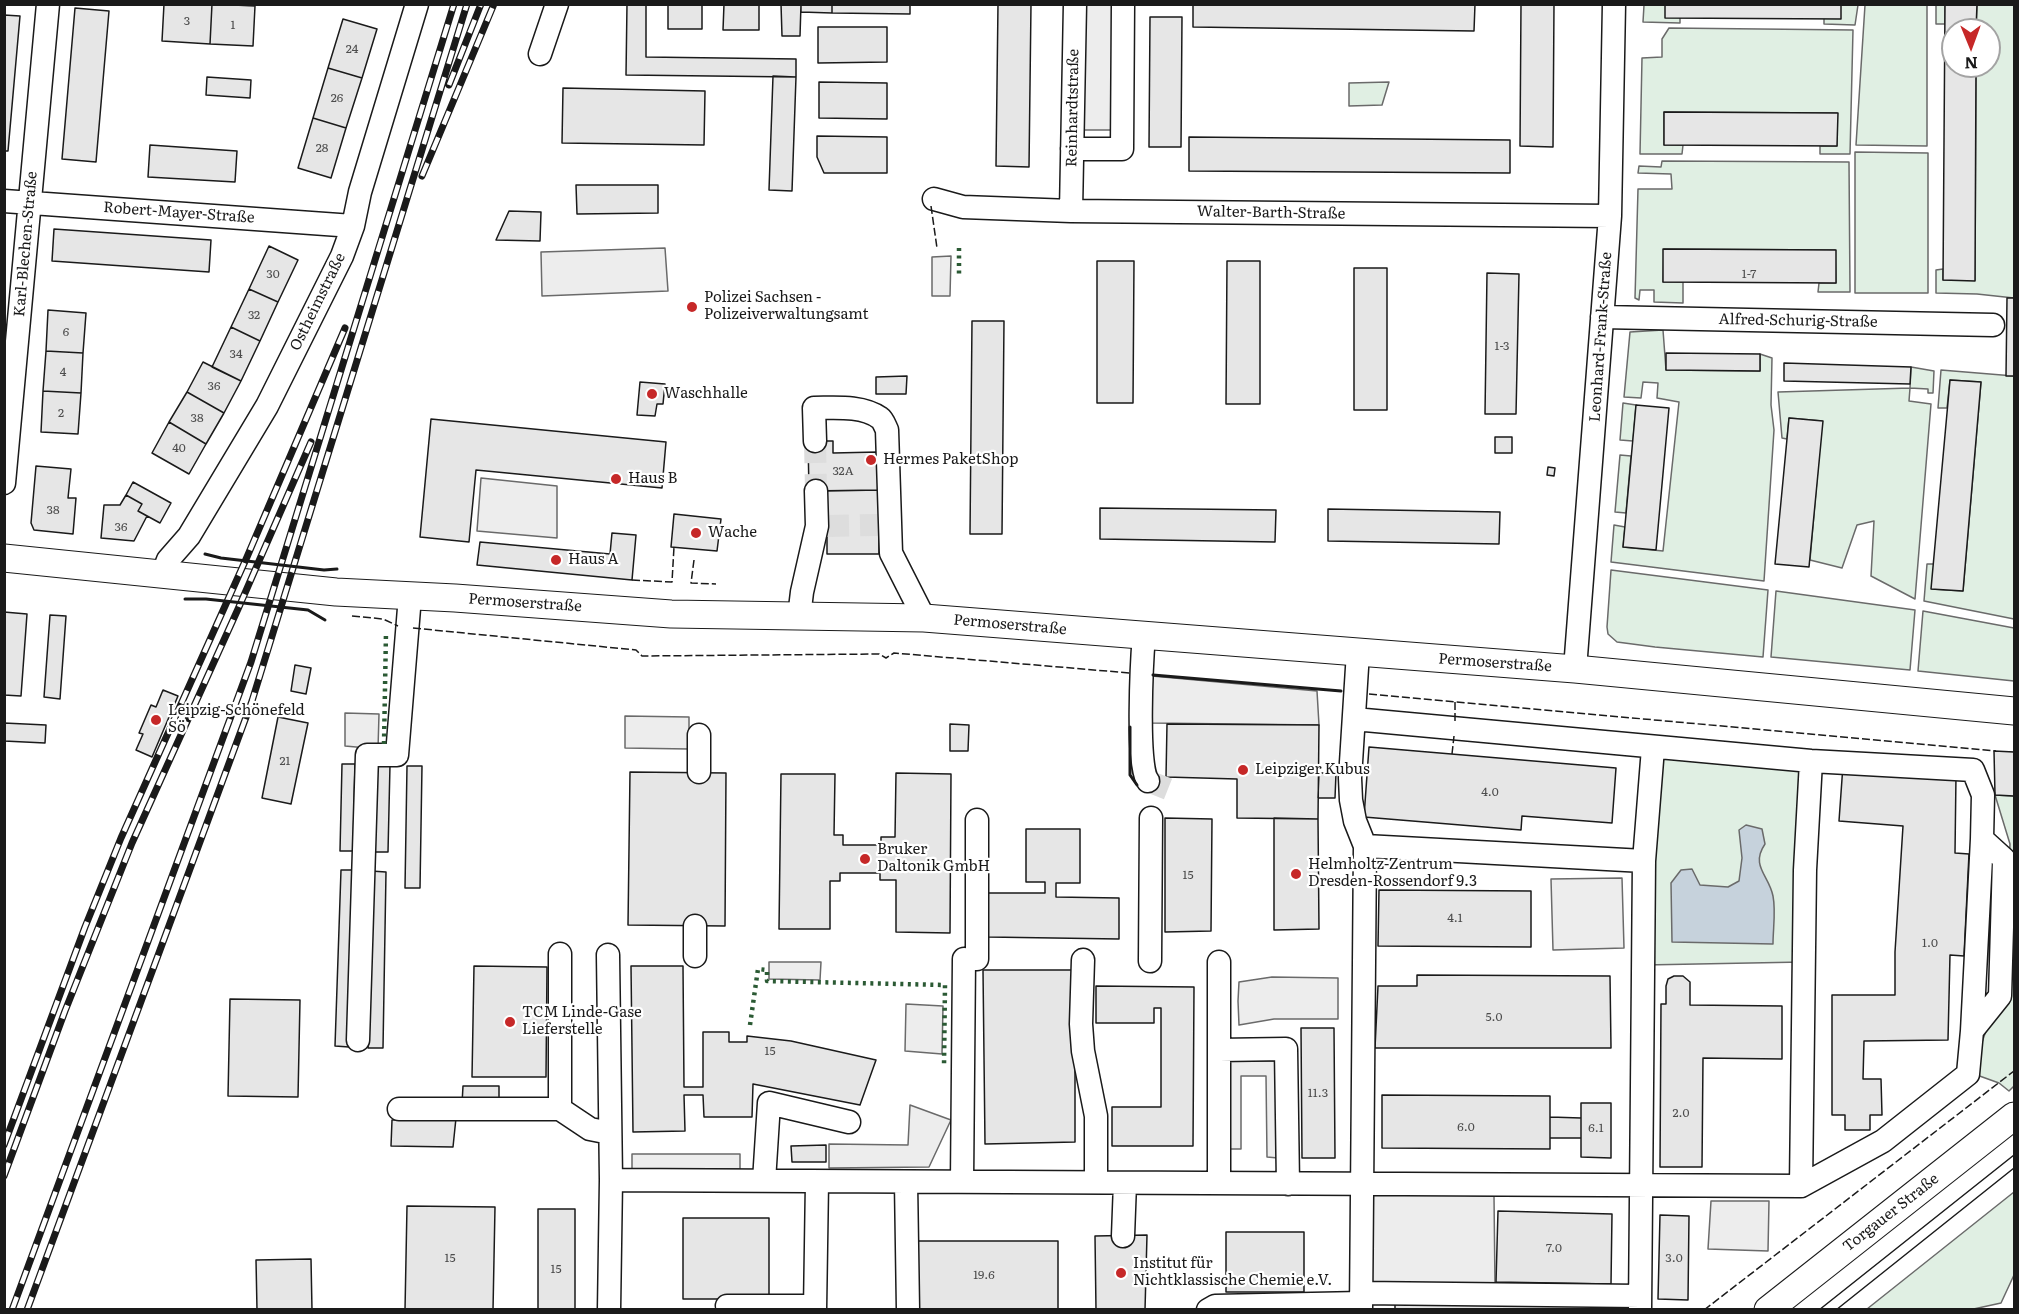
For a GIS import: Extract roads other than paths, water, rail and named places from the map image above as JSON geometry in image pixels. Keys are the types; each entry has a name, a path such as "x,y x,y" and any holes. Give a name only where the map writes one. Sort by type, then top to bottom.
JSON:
{"main road":[{"name":"Permoserstraße","path":"4,558 336,592 672,614 924,618 1575,669 2014,711"},
{"name":"Torgauer Straße","path":"1768,1310 2014,1116"}],"street":[{"name":"Karl-Blechen-Straße","path":"4,483 48,4"},
{"name":"Ostheimstraße","path":"162,573 168,560 189,536 267,406 342,256 417,4"},
{"path":"540,54 557,4"},
{"name":"Reinhardtstraße","path":"1071,211 1075,4"},
{"path":"1072,149 1122,148 1124,4"},
{"name":"Leonhard-Frank-Straße","path":"1575,669 1610,216 1614,4"},
{"name":"Walter-Barth-Straße","path":"934,198 966,208 1071,211 1610,216"},
{"name":"Robert-Mayer-Straße","path":"4,201 353,225"},
{"name":"Alfred-Schurig-Straße","path":"1602,317 1993,325"},
{"path":"815,441 814,408 846,408 868,412 881,418 887,430 884,525 891,553 924,618"},
{"path":"800,617 801,594 822,526 816,491"},
{"path":"358,1040 367,755 397,755 410,596"},
{"path":"1144,635 1141,698 1142,761 1144,777 1148,781"},
{"path":"1358,652 1350,778 1355,821 1365,846 1361,1302"},
{"path":"610,1180 1801,1186 1883,1141 1968,1074 1972,1031 2000,996 2004,859 1982,839 1983,795 1973,770 1811,761 1653,748 1354,719"},
{"path":"699,735 699,772"},
{"path":"1208,1310 1215,1306 1361,1302 1640,1303 1644,861 1653,748"},
{"path":"1801,1186 1805,870 1811,761"},
{"path":"1150,961 1151,818"},
{"path":"962,1182 977,820"},
{"path":"1365,846 1644,861"},
{"path":"695,926 695,956"},
{"path":"560,954 560,1109"},
{"path":"608,955 609,1310"},
{"path":"1083,960 1081,1024 1083,1051 1096,1116 1096,1182"},
{"path":"1219,962 1219,1183"},
{"path":"1219,1050 1286,1049 1288,1184"},
{"path":"764,1181 769,1103 849,1122"},
{"path":"399,1109 560,1109 590,1129 610,1133"},
{"path":"727,1306 815,1308 817,1182"},
{"path":"906,1182 908,1310"},
{"path":"1123,1236 1125,1183"}],"tunnel":[{"path":"815,441 816,491"},
{"path":"827,526 879,525"},
{"path":"1148,781 1168,789"}],"tram line":[{"path":"1819,1310 2014,1155"},
{"path":"1836,1310 2014,1168"}],"railway":[{"path":"12,1310 251,662 454,4"},
{"path":"27,1310 252,701 467,4"},
{"path":"449,85 481,4"},
{"path":"422,176 494,4"},
{"path":"4,1145 85,927 121,838 247,557 345,328"},
{"path":"4,1176 65,1011 132,843 311,442"}],"place":[{"name":"Polizei Sachsen - Polizeiverwaltungsamt","path":"692,307"},
{"name":"Waschhalle","path":"652,394"},
{"name":"Hermes PaketShop","path":"871,460"},
{"name":"Haus B","path":"616,479"},
{"name":"Wache","path":"696,533"},
{"name":"Haus A","path":"556,560"},
{"name":"Leipzig-Schönefeld Sö","path":"156,720"},
{"name":"Leipziger Kubus","path":"1243,770"},
{"name":"Bruker Daltonik GmbH","path":"865,859"},
{"name":"Helmholtz-Zentrum Dresden-Rossendorf 9.3","path":"1296,874"},
{"name":"TCM Linde-Gase Lieferstelle","path":"510,1022"},
{"name":"Institut für Nichtklassische Chemie e.V.","path":"1121,1273"}]}
